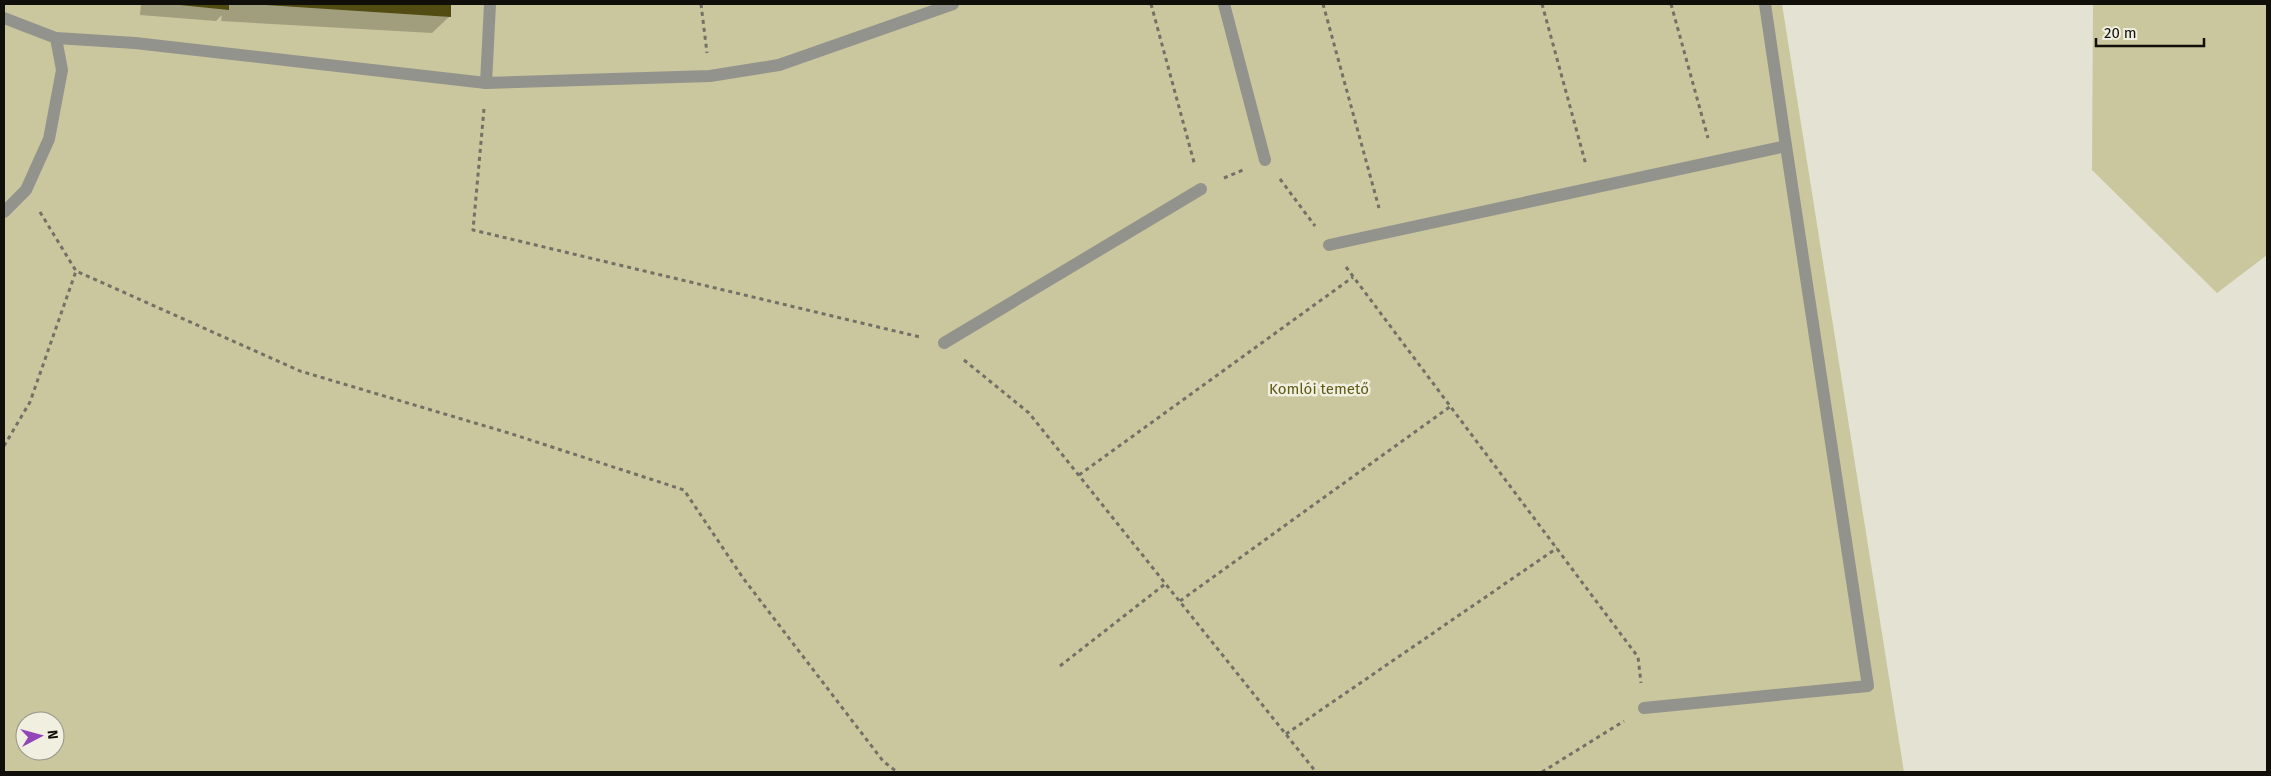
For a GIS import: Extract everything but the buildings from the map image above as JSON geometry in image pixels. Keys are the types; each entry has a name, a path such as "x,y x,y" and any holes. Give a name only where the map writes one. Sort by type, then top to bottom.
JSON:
{"street":[{"path":"486,83 490,4"},
{"path":"4,18 56,38 135,43 486,83 710,76 779,65 953,4"},
{"path":"1224,4 1265,160"},
{"path":"1644,708 1868,686 1765,4"},
{"path":"4,212 26,190 49,139 62,70 56,38"},
{"path":"1329,245 1786,146"},
{"path":"944,343 1201,189"}],"path":[{"path":"701,4 710,76"},
{"path":"1151,4 1201,189 1265,160 1638,657 1644,708 1542,772"},
{"path":"1323,4 1386,233"},
{"path":"1542,4 1592,188"},
{"path":"1671,4 1715,161"},
{"path":"486,83 473,230 944,343 1029,413 1316,772"},
{"path":"26,190 76,271 300,371 512,434 684,490 744,578 883,761 896,772"},
{"path":"4,446 30,402 76,271"},
{"path":"1079,475 1353,276"},
{"path":"1180,601 1451,406"},
{"path":"1286,734 1557,548"},
{"path":"1060,666 1165,584"}],"green space":[{"name":"Komlói temető","path":"4,4 1782,4 1904,772 4,772"},
{"path":"2093,4 2267,4 2267,255 2217,293 2092,170"}]}
